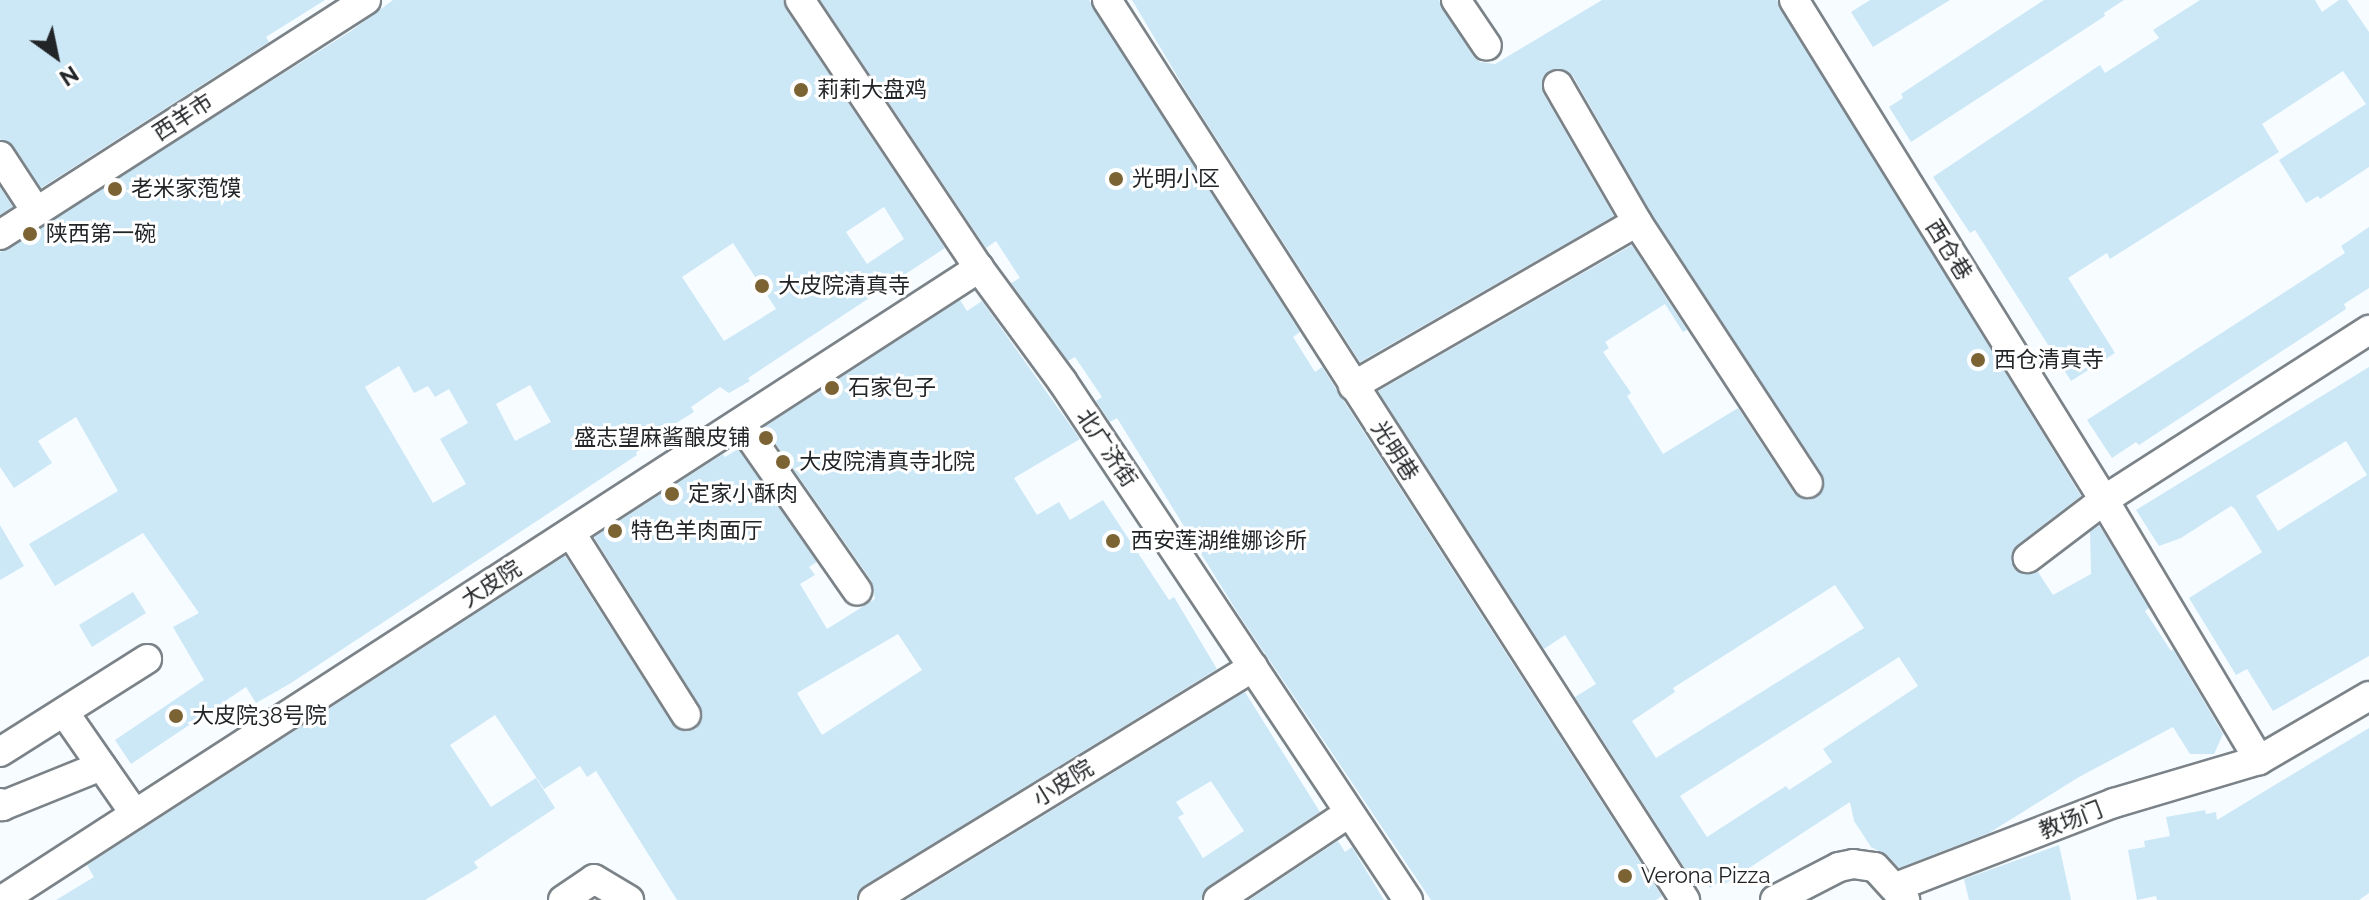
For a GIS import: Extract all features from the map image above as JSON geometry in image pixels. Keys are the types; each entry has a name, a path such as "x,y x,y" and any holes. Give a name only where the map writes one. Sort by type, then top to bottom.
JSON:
{"street":[{"name":"西羊市","path":"0,235 366,0"},
{"name":"北广济街","path":"800,0 979,268 1062,381 1408,900"},
{"name":"光明巷","path":"1107,0 1685,900"},
{"path":"1456,0 1487,46"},
{"name":"西仓巷","path":"1794,0 2104,500 2259,760"},
{"path":"1558,85 1637,222 1808,483"},
{"path":"0,156 36,211"},
{"path":"1353,386 1637,222"},
{"name":"大皮院","path":"2,900 979,268"},
{"path":"2028,558 2104,500 2369,330"},
{"path":"741,424 857,590"},
{"path":"571,533 686,715"},
{"path":"0,752 147,659"},
{"name":"小皮院","path":"873,900 1253,667"},
{"name":"教场门","path":"1775,900 1839,867 1853,864 1875,867 1900,894 2114,803 2259,760 2369,696"},
{"path":"64,712 135,814"},
{"path":"0,803 2,806 101,766"},
{"path":"1218,900 1349,813"},
{"path":"563,900 594,879 629,900"}],"building":[{"path":"0,0 325,0 266,37 269,42 41,188 14,147 0,139"},
{"path":"393,0 783,0 786,9 945,248 748,378 750,381 729,393 720,387 691,407 694,412 652,438 654,442 636,452 637,455 291,683 256,703 246,687 131,764 115,740 204,680 173,627 199,613 143,533 55,586 29,544 118,491 76,417 38,441 52,463 14,488 0,467 0,252 351,31","holes":["884,207 904,239 867,264 846,232","733,243 776,309 724,341 682,277","399,366 414,393 428,386 435,397 449,389 468,423 440,439 466,484 433,503 365,387","530,385 551,422 515,441 496,404"]},
{"path":"820,0 1089,0 1300,332 1293,337 1315,372 1322,367 1662,896 1656,900 1431,900 1239,615 1117,418 1110,422 1096,401 1102,397 1075,357 1068,361 1011,283 1020,278 996,241 986,248"},
{"path":"1132,0 1439,0 1473,56 1480,62 1495,64 1602,0 1777,0 2081,496 2017,545 2012,552 2014,568 2022,574 2038,572 2053,595 2091,574 2090,532 2099,525 2149,608 2145,611 2171,651 2173,649 2223,734 2214,754 2190,754 2173,727 2079,777 1989,833 1899,868 1887,855 1871,847 1854,821 1850,802 1723,885 1721,881 1710,888 1700,872 1691,878 1575,697 1596,684 1565,635 1544,649 1378,391 1632,245 1687,330 1683,332 1665,304 1605,342 1609,348 1603,352 1631,393 1627,396 1663,454 1738,408 1794,493 1808,500 1823,491 1822,474 1651,213 1573,76 1566,70 1550,70 1543,77 1543,93 1614,216 1360,362 1186,91","holes":["1835,585 1864,628 1656,758 1632,721 1675,692 1673,688","1899,657 1918,686 1823,749 1832,762 1789,790 1786,786 1707,837 1680,796"]},
{"path":"1870,0 1950,0 1873,47 1851,12"},
{"path":"2044,0 2124,0 2104,13 2105,16 1911,142 1889,107 1903,98 1901,94"},
{"path":"2200,0 2315,0 2322,12 2339,0 2347,0 2369,32 2369,167 2320,199 2318,196 2306,203 2279,160 2366,104 2343,71 2262,124 2279,152 2110,259 2107,253 2068,278 2115,353 2071,381 1975,230 1970,233 1933,177 2100,65 2105,73 2159,38 2153,30"},
{"path":"0,187 13,207 0,215"},
{"path":"2369,227 2369,288 2344,304 2346,309 2139,445 2136,442 2112,458 2087,420 2345,253 2341,246"},
{"path":"960,300 967,311 982,301 1080,439 1014,478 1037,515 1059,502 1070,520 1103,500 1169,600 1174,597 1217,669 864,886 856,900 677,900 596,771 587,777 580,766 544,789 495,715 450,745 491,807 536,778 555,808 474,862 478,868 425,900 56,900 94,877 87,865 565,556 672,724 686,732 696,729 703,715 700,706 594,537 723,454 725,457 738,449 817,562 809,567 815,575 800,584 827,629 875,599 871,580 764,427","holes":["898,634 922,670 822,735 797,693"]},
{"path":"2369,367 2369,656 2273,711 2247,669 2236,675 2189,598 2262,552 2235,509 2231,506 2181,538 2159,546 2136,510","holes":["2346,441 2367,475 2278,531 2256,496"]},
{"path":"0,525 24,566 0,580"},
{"path":"133,592 146,613 92,647 79,625"},
{"path":"1245,692 1320,812 1209,886 1201,900 906,900","holes":["1211,781 1244,831 1203,858 1178,817 1184,814 1176,802"]},
{"path":"2369,728 2369,893 2359,900 2157,900 2156,896 2137,900 2128,850 2145,847 2144,841 2170,836 2166,817 2205,810 2206,814 2216,812 2217,820"},
{"path":"1338,841 1345,852 1352,847 1384,900 1249,900"},
{"path":"2059,845 2071,900 1969,900 1964,879"}],"place":[{"name":"莉莉大盘鸡","path":"801,90"},
{"name":"光明小区","path":"1116,179"},
{"name":"老米家萢馍","path":"115,189"},
{"name":"陕西第一碗","path":"30,234"},
{"name":"大皮院清真寺","path":"762,286"},
{"name":"西仓清真寺","path":"1978,360"},
{"name":"石家包子","path":"832,388"},
{"name":"盛志望麻酱酿皮铺","path":"766,438"},
{"name":"大皮院清真寺北院","path":"783,462"},
{"name":"定家小酥肉","path":"672,494"},
{"name":"特色羊肉面厅","path":"615,531"},
{"name":"西安莲湖维娜诊所","path":"1113,541"},
{"name":"大皮院38号院","path":"176,716"},
{"name":"Verona Pizza","path":"1625,876"}]}
